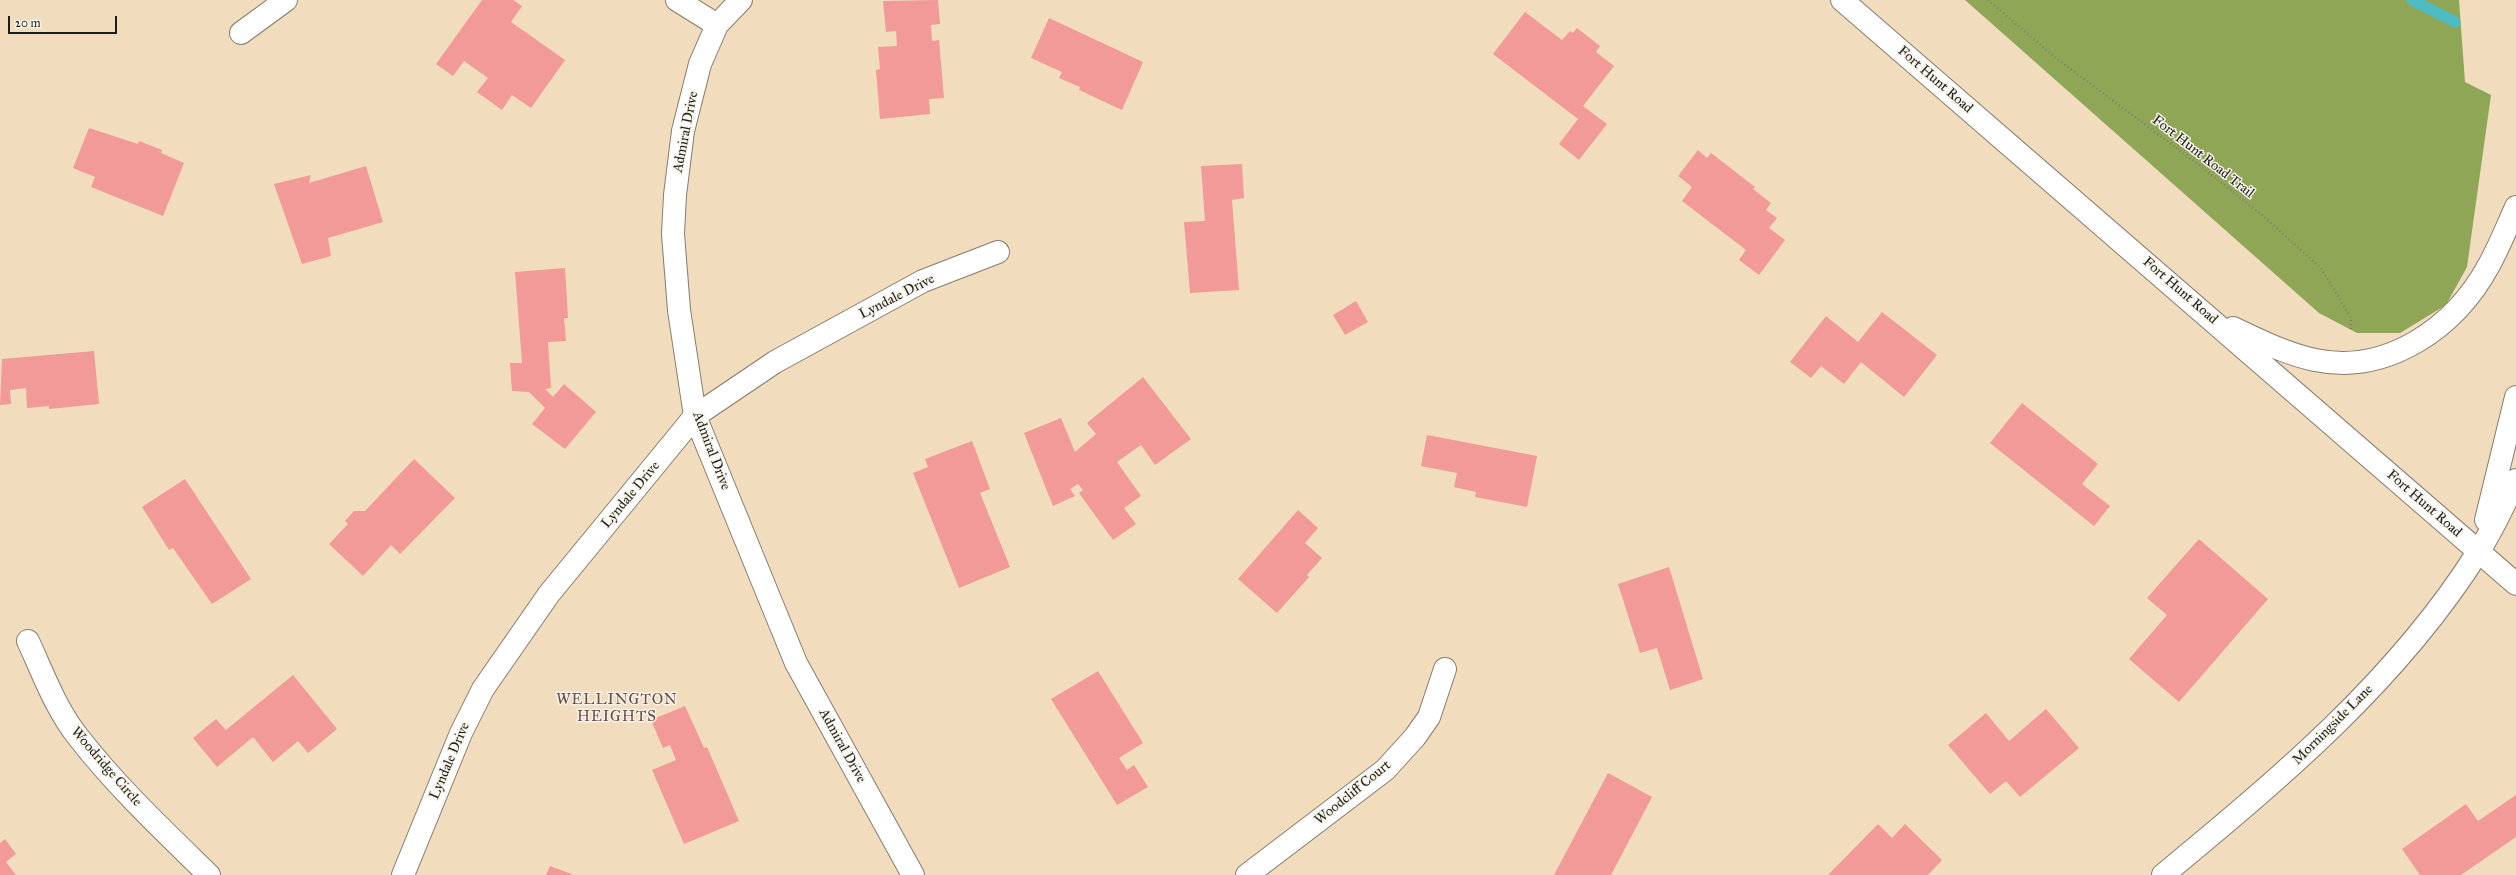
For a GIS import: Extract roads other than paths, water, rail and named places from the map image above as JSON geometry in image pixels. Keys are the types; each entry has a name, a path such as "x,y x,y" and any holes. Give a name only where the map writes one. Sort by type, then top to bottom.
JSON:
{"street":[{"path":"240,33 286,0"},
{"path":"677,0 717,25"},
{"name":"Admiral Drive","path":"741,0 717,25 700,64 683,131 675,195 673,234 679,310 696,416 796,663 913,875"},
{"name":"Fort Hunt Road","path":"1842,0 2211,318 2516,584"},
{"path":"2211,318 2279,349 2315,360 2351,363 2382,358 2409,348 2461,305 2488,266 2516,207"},
{"name":"Lyndale Drive","path":"403,875 461,733 483,689 549,594 696,416 775,362 922,281 998,252"},
{"path":"2478,552 2516,397"},
{"path":"2478,552 2516,480"},
{"name":"Morningside Lane","path":"2163,875 2279,778 2364,696 2422,630 2478,552"},
{"name":"Woodridge Circle","path":"28,641 65,717 78,738 154,821 210,875"},
{"name":"Woodcliff Court","path":"1247,875 1384,770 1415,737 1429,717 1445,669"}],"waterway":[{"path":"2412,0 2455,22"}],"district":[{"name":"WELLINGTON HEIGHTS","path":"617,708"}]}
